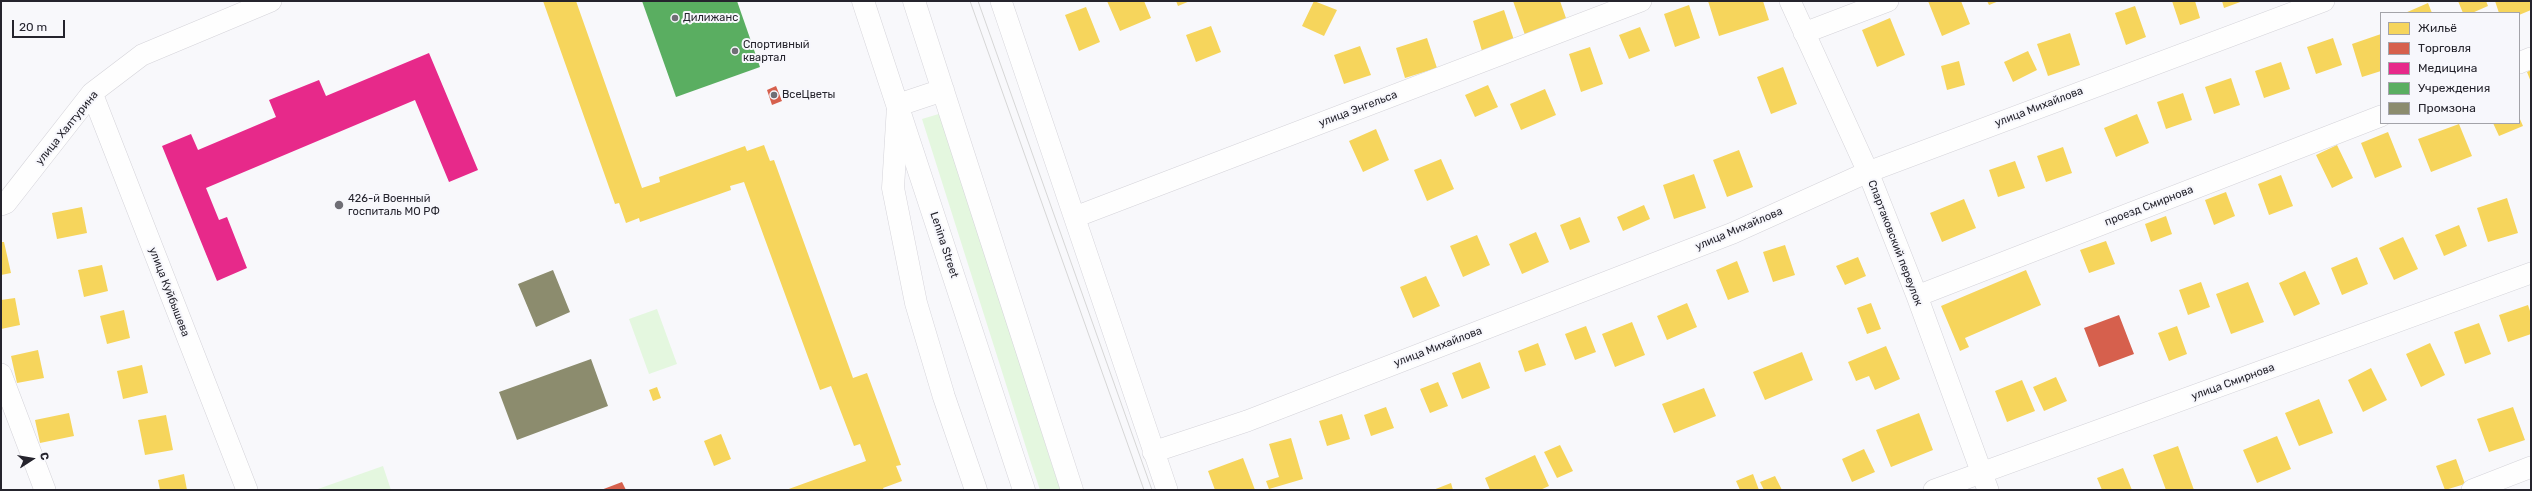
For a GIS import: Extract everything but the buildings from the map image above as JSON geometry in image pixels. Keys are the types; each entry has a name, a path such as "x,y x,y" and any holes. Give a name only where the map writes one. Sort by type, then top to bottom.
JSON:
{"main road":[{"name":"Lenina Street","path":"863,1 1024,490"},
{"path":"914,1 1072,490"},
{"path":"943,90 898,105 893,188 916,303 944,398 976,490"}],"street":[{"name":"улица Халтурина","path":"1,205 6,203 25,181 92,93 142,55 271,1"},
{"path":"1001,1 1167,490"},
{"name":"улица Энгельса","path":"1075,217 1641,1"},
{"name":"Спартаковский переулок","path":"1790,1 1868,172 1917,296 1985,481"},
{"path":"1804,33 1888,1"},
{"name":"улица Михайлова","path":"1153,452 1247,421 1732,233 1868,172 2324,1"},
{"path":"2520,63 2531,58"},
{"name":"улица Куйбышева","path":"92,93 247,490"},
{"name":"проезд Смирнова","path":"1917,296 2380,116"},
{"name":"улица Смирнова","path":"1934,490 1985,481 2531,273"},
{"path":"1,374 45,490"},
{"path":"2472,490 2531,467"}],"green space":[{"path":"942,113 1061,490 1040,490 922,119"},
{"path":"657,309 677,364 649,374 629,319"},
{"path":"383,466 391,490 315,490"}],"tram line":[{"path":"970,1 1144,490"},
{"path":"978,1 1152,490"}],"place":[{"name":"Дилижанс","path":"675,18"},
{"name":"Спортивный квартал","path":"735,51"},
{"name":"ВсеЦветы","path":"774,95"},
{"name":"426-й Военный госпиталь МО РФ","path":"339,205"}]}
